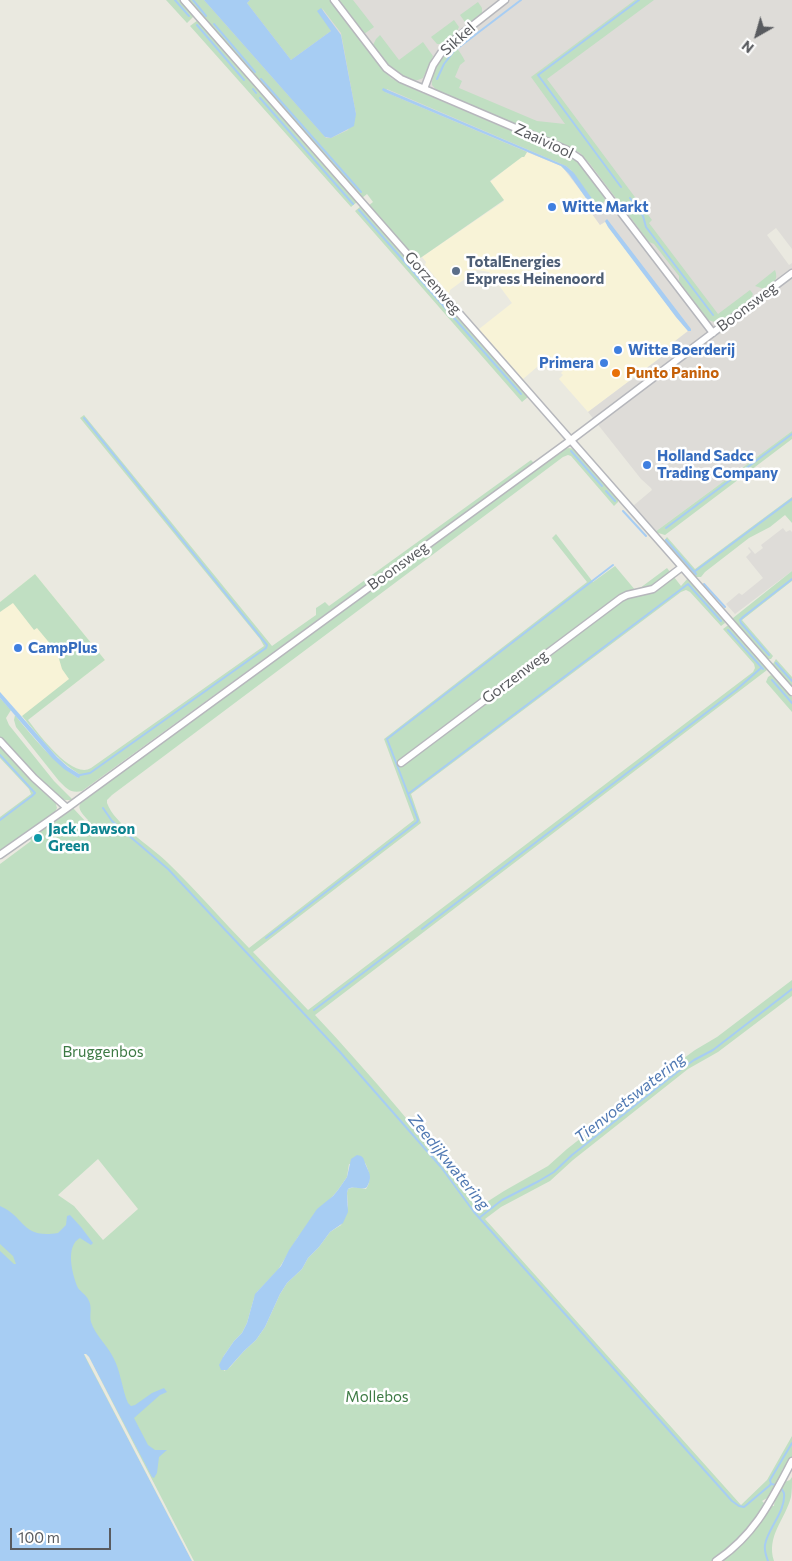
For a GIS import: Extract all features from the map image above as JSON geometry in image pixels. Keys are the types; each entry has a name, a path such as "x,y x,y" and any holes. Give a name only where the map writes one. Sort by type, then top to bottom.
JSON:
{"street":[{"name":"Gorzenweg","path":"184,0 792,692"},
{"name":"Zaaiviool","path":"334,0 389,72 401,79 578,156 586,164 713,333"},
{"name":"Sikkel","path":"424,89 435,61 445,47 505,0"},
{"name":"Boonsweg","path":"0,854 67,808 571,440 792,273"},
{"name":"Gorzenweg","path":"401,763 620,598 627,594 653,589 682,567"},
{"path":"0,741 67,808"},
{"path":"716,1561 733,1549 752,1530 768,1507 792,1461"}],"shaded area":[{"path":"198,0 792,0 792,249 776,228 767,235 789,265 792,263 792,431 655,532 633,506 652,490 651,488 641,479 588,412 668,352 665,349 688,331 605,222 600,225 587,207 591,204 564,169 527,152 524,157 499,146 327,148"},
{"path":"527,152 564,169 591,204 587,207 600,225 605,221 688,331 666,348 668,352 588,412 559,379 563,375 561,373 563,371 550,356 523,379 479,329 512,303 489,272 477,270 450,290 449,294 425,265 426,262 422,257 504,201 490,182"},
{"path":"783,528 786,532 790,530 792,532 792,571 735,614 726,604 739,593 742,595 763,578 746,557 751,552 748,548 755,554 763,548 761,545"},
{"path":"35,574 105,660 26,721 0,692 0,602"}],"green space":[{"path":"166,0 180,0 194,16 187,23"},
{"path":"188,0 204,0 326,138 331,138 348,130 356,114 341,33 322,8 331,31 291,60 247,3 250,0 330,0 391,78 568,155 581,164 604,195 605,201 591,213 587,207 591,204 571,170 566,166 387,89 385,92 527,152 524,157 490,181 504,200 416,261 368,206 373,202 367,194 362,198"},
{"path":"339,0 353,0 374,27 364,34"},
{"path":"635,0 654,0 547,79 652,220 649,223 718,314 750,290 753,294 750,301 718,323 708,320 679,281 679,276 654,244 649,242 580,153 563,144 438,92 432,85 439,60 447,49 451,47 456,48 465,61 460,65 455,77 462,81 459,88 537,121 565,124 531,77"},
{"path":"478,2 482,8 482,14 471,22 465,22 460,15"},
{"path":"198,20 357,202 351,207 190,26"},
{"path":"454,20 459,27 456,33 443,44 437,44 431,37"},
{"path":"380,35 399,60 423,42 433,56 423,78 416,80 408,79 394,70 373,45"},
{"path":"361,206 528,397 522,402 355,211"},
{"path":"775,270 776,279 772,284 764,289 755,286"},
{"path":"84,415 272,646 316,615 316,608 325,602 329,606 531,460 534,463 82,791 75,792 66,788 59,781 16,727 14,720 15,715 44,749 78,778 79,774 55,755 22,716 69,679 62,669 57,652 37,628 34,630 13,603 0,612 0,602 35,574 105,660 28,720 39,735 65,762 83,770 91,768 264,646 80,418"},
{"path":"792,431 792,439 665,535 655,532"},
{"path":"564,449 575,449 618,498 618,502 614,506 571,456 563,457 112,795 107,800 107,803 117,819 160,855 249,948 414,820 384,739 587,582 552,538 556,534 593,582 615,566 636,591 667,568 681,586 688,578 723,618 725,623 721,626 690,592 686,590 681,592 411,794 421,823 253,952 308,1010 753,672 754,664 723,629 729,625 767,670 315,1015 399,1110 479,1207 548,1166 669,1069 717,1037 792,980 792,996 718,1052 688,1069 573,1160 550,1181 501,1207 485,1219 741,1505 767,1480 792,1436 792,1457 782,1470 782,1476 769,1497 762,1501 764,1503 768,1501 749,1531 713,1561 189,1561 0,1253 0,864 31,841 30,839 73,808 87,823 88,820 82,813 80,805 87,796","holes":["98,1159 138,1209 103,1240 74,1206 58,1195","365,1163 369,1176 369,1183 366,1189 354,1187 348,1189 348,1206 341,1225 330,1232 308,1258 302,1269 287,1283 265,1327 256,1340 224,1371 223,1357 242,1333 257,1292 278,1270 298,1237 338,1190 347,1177 349,1164"]},
{"path":"792,497 792,523 785,515 770,527 749,538 701,577 695,577 665,544 664,541 667,537 695,569"},
{"path":"792,571 792,581 742,620 773,656 771,659 767,659 732,620"},
{"path":"776,659 792,677 792,688 774,667 773,664"},
{"path":"771,675 792,697 792,712 766,682"},
{"path":"0,698 11,710 6,718 9,725 71,800 59,797 0,738"},
{"path":"0,744 55,801 57,808 55,812 0,852 0,817 31,794 29,789 0,758"},
{"path":"792,1477 791,1497 772,1544 774,1561 719,1561 736,1549 748,1537 770,1506 774,1506 775,1496 784,1482"}],"water":[{"path":"204,0 250,0 247,3 291,60 331,31 317,11 321,8 341,35 356,114 354,126 331,138 325,137"},
{"path":"383,88 566,166 574,173 595,203 593,205 590,204 569,174 561,166 385,92 382,90"},
{"path":"607,219 691,331 688,331 676,317 608,227 605,221"},
{"path":"0,692 57,757 79,774 80,777 78,778 64,769 52,758 0,698"},
{"path":"357,1155 362,1157 369,1172 370,1180 367,1187 348,1189 348,1212 343,1223 330,1232 308,1258 302,1269 287,1283 265,1327 256,1340 227,1370 221,1370 219,1365 223,1357 242,1333 247,1323 255,1294 281,1266 289,1250 317,1209 338,1190 347,1177 351,1159"},
{"path":"0,1206 15,1216 30,1230 37,1233 58,1233 66,1225 67,1216 70,1215 93,1243 91,1245 80,1238 75,1242 71,1254 72,1268 78,1288 89,1302 93,1327 116,1364 128,1403 131,1406 135,1405 152,1393 164,1388 167,1392 160,1395 134,1418 148,1445 155,1450 167,1450 159,1457 157,1473 154,1478 89,1357 84,1354 192,1561 0,1561 0,1251 16,1264 13,1256 0,1244"}],"pier":[{"path":"84,1354 89,1357 194,1561 192,1561"}],"waterway":[{"path":"175,0 189,16"},
{"path":"193,0 206,16"},
{"path":"437,79 444,64 454,51 521,0"},
{"path":"621,187 538,75 639,0"},
{"path":"214,24 255,72"},
{"path":"197,25 244,80"},
{"path":"261,79 361,192"},
{"path":"253,89 256,93"},
{"path":"260,98 353,204"},
{"path":"630,198 643,216 646,227 713,315"},
{"path":"359,210 521,394"},
{"path":"80,775 90,773 266,648 267,645 84,418"},
{"path":"666,528 792,434"},
{"path":"571,451 602,486"},
{"path":"606,491 615,501"},
{"path":"694,572 792,499"},
{"path":"623,511 646,536"},
{"path":"666,540 696,574"},
{"path":"266,938 417,822 418,820 387,739 613,565"},
{"path":"769,655 740,620 792,579"},
{"path":"408,794 688,584 721,621"},
{"path":"704,584 725,607"},
{"path":"728,630 763,669"},
{"path":"776,663 792,681"},
{"path":"422,929 736,690 761,668"},
{"path":"772,680 792,703"},
{"path":"0,755 35,793 0,820"},
{"name":"Zeedijkwatering","path":"103,808 112,821 168,869 340,1052 441,1167 474,1212 732,1501 744,1507 771,1484 776,1485"},
{"path":"314,1010 408,939"},
{"name":"Tienvoetswatering","path":"479,1218 502,1200 554,1172 572,1155 676,1073 694,1060 713,1050 792,989"},
{"path":"771,1484 770,1480 792,1443"},
{"name":"Zeedijkwatering","path":"768,1561 765,1551 766,1539 782,1507 784,1493 781,1488"}],"place":[{"name":"Witte Markt","path":"552,207"},
{"name":"TotalEnergies Express Heinenoord","path":"456,271"},
{"name":"Witte Boerderij","path":"618,350"},
{"name":"Primera","path":"604,363"},
{"name":"Punto Panino","path":"616,373"},
{"name":"Holland Sadcc Trading Company","path":"647,465"},
{"name":"CampPlus","path":"18,648"},
{"name":"Jack Dawson Green","path":"38,838"}],"park label":[{"name":"Bruggenbos","path":"103,1052"},
{"name":"Mollebos","path":"377,1397"}]}
